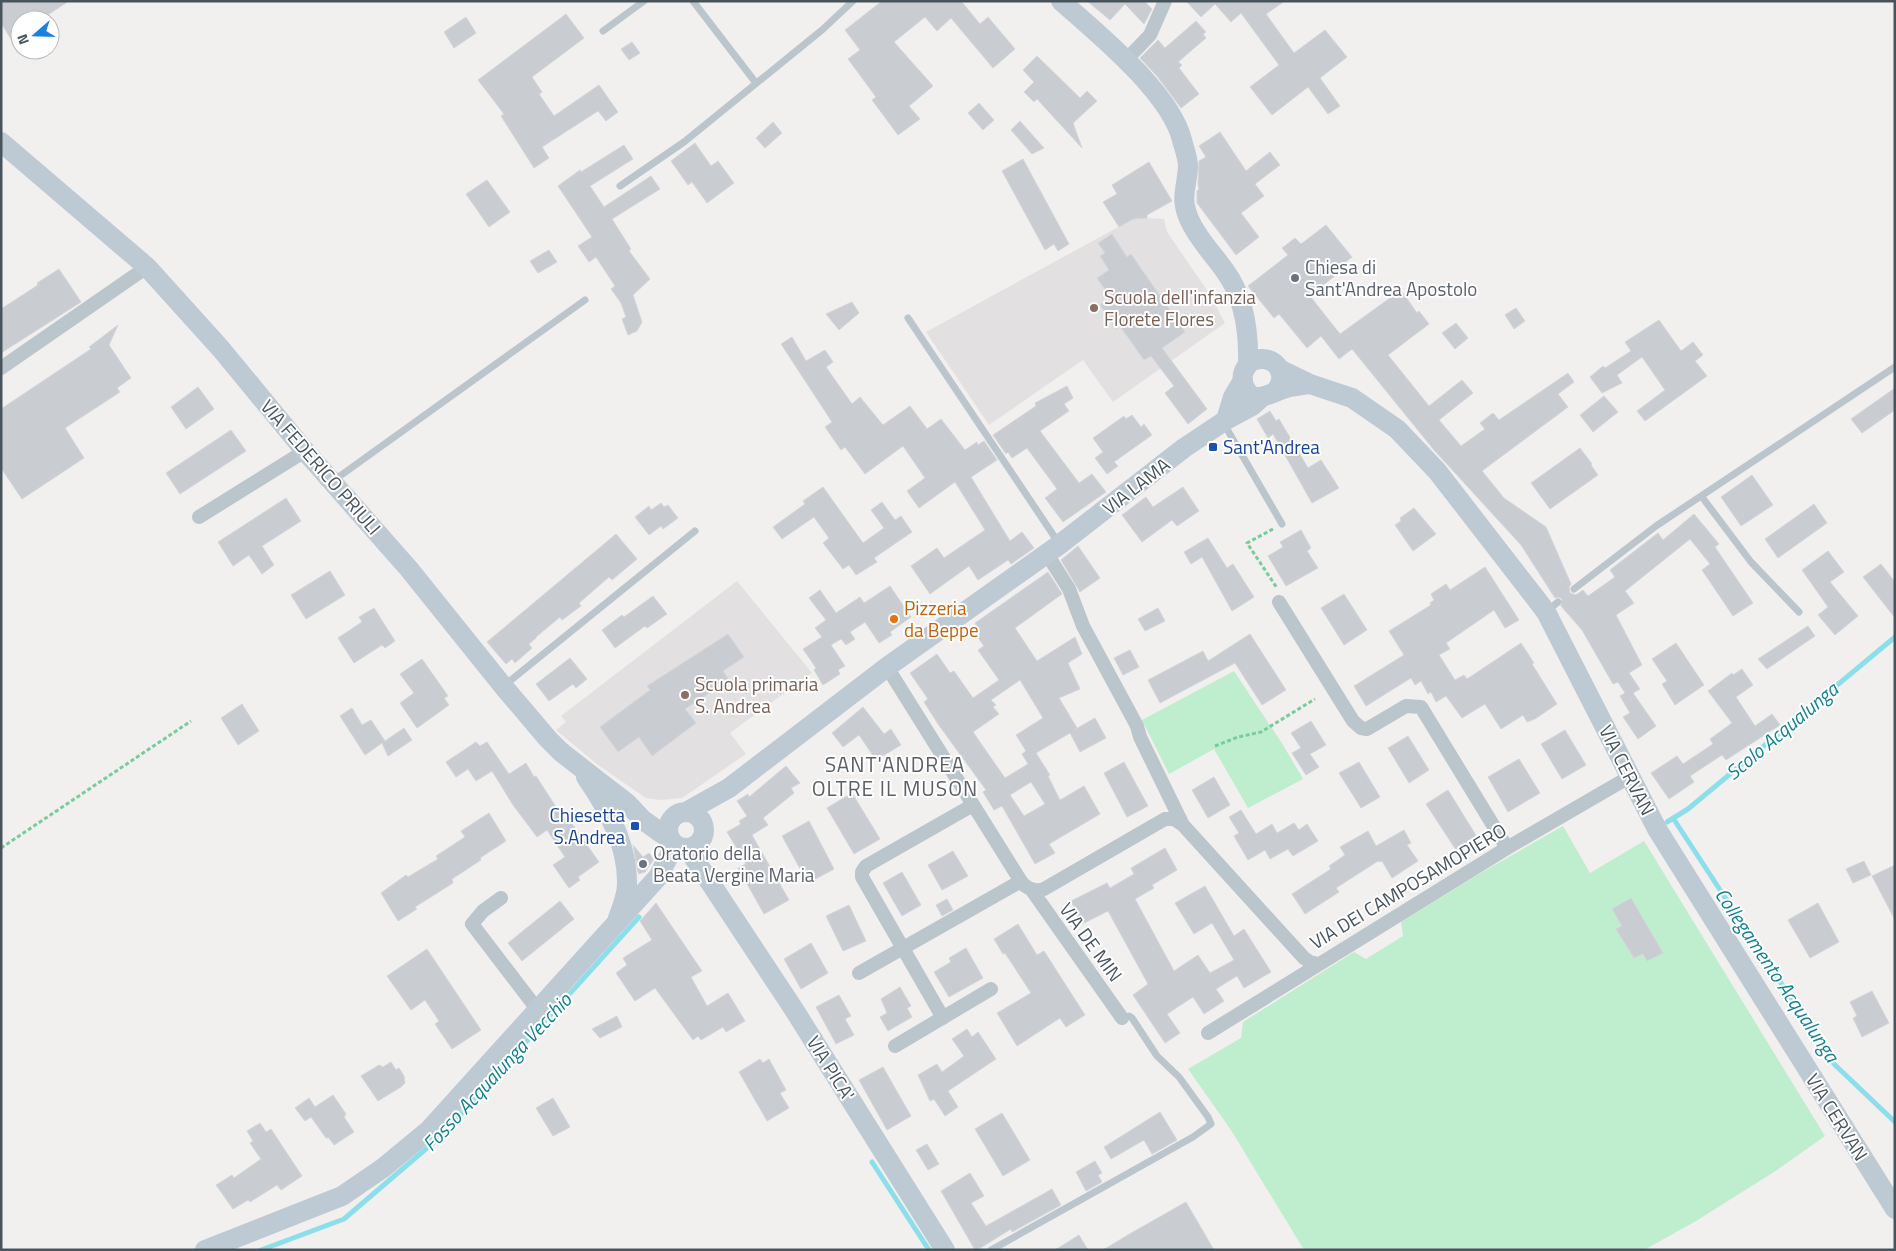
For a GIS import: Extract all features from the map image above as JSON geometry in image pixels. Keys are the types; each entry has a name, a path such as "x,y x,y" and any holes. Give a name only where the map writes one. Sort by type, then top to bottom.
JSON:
{"street":[{"path":"1061,1 1126,60 1162,101 1180,130 1188,164 1183,205 1191,223 1228,273 1240,298 1245,315 1245,372 1248,391 1252,395 1269,395 1286,387 1309,384"},
{"path":"1126,60 1150,35 1165,1"},
{"name":"VIA FEDERICO PRIULI","path":"1,142 148,267 221,349 305,451 409,570 548,739 628,804 643,820 687,841"},
{"path":"1,368 148,267"},
{"path":"1245,315 1275,364 1281,382 1269,395"},
{"path":"1224,421 1245,372 1256,359 1275,364"},
{"name":"VIA CERVAN","path":"1275,364 1309,384 1352,398 1397,429 1438,470 1552,607 1657,828 1895,1209"},
{"name":"VIA LAMA","path":"681,813 729,788 887,667 1053,549 1184,448 1224,421 1269,395"},
{"path":"199,517 305,451"},
{"path":"1053,549 1083,626 1137,726 1140,737 1183,825"},
{"path":"1278,596 1352,721 1358,726 1367,729 1406,706 1421,707 1507,848"},
{"name":"VIA DE MIN","path":"887,667 973,805 1032,886 1122,1018"},
{"path":"573,761 590,782 609,817 622,847 627,883 626,894 616,924"},
{"name":"VIA DEI CAMPOSAMOPIERO","path":"1208,1033 1507,848 1631,776"},
{"name":"VIA LAMA","path":"687,841 729,788"},
{"name":"VIA FEDERICO PRIULI","path":"628,804 681,813"},
{"path":"944,1018 862,877 863,869 973,805"},
{"path":"205,1250 342,1196 383,1168 429,1130 658,877 671,852 687,841 703,823 696,814 681,813 668,826 668,831 687,841"},
{"path":"859,973 904,948 1165,819 1174,819 1183,825 1304,958 1318,964"},
{"name":"VIA PICA'","path":"687,841 703,850 715,888 945,1250"},
{"path":"501,898 483,911 472,924 537,1009"},
{"path":"896,1046 991,989"}],"lane":[{"path":"603,31 644,1"},
{"path":"693,1 756,83"},
{"path":"620,186 684,142 822,30 853,1"},
{"path":"332,482 585,300"},
{"path":"908,318 1053,549"},
{"path":"1574,590 1656,526 1895,367"},
{"path":"1224,421 1282,524"},
{"path":"1702,497 1751,562 1799,612"},
{"path":"503,686 695,531"},
{"path":"991,1250 1193,1137 1211,1124 1179,1077 1157,1056 1132,1018 1122,1018"}],"path":[{"path":"1278,596 1247,543 1282,524"},
{"path":"1215,746 1238,737 1262,732 1315,699"},
{"path":"1,848 191,721"}],"shaded area":[{"name":"Scuola dell'infanzia Florete Flores","path":"1133,219 1164,219 1167,232 1209,293 1225,323 1113,402 1083,360 989,425 926,332"},
{"name":"Scuola primaria S. Andrea","path":"737,581 812,673 730,733 746,754 682,798 660,800 646,798 598,765 556,730 566,722 561,716"}],"green space":[{"path":"1234,671 1303,779 1248,808 1214,749 1169,774 1142,720"},
{"path":"1563,826 1590,873 1644,841 1825,1136 1774,1172 1696,1221 1644,1250 1304,1250 1231,1130 1188,1069 1241,1038 1243,1022 1354,952 1366,959 1403,936 1401,922 1479,874"}],"building":[{"path":"1,1 69,1 55,10 10,10 10,37 1,23"},
{"path":"882,1 961,1 980,24 988,17 1015,49 993,68 951,18 937,31 925,17 894,42 933,86 909,106 920,119 898,135 872,100 876,97 848,59 860,50 845,30"},
{"path":"1087,1 1144,1 1152,9 1144,24 1125,4 1110,20"},
{"path":"1186,1 1285,1 1266,14 1294,53 1325,30 1347,57 1320,78 1340,106 1328,114 1308,87 1272,115 1250,87 1279,65 1241,13 1231,22 1215,4 1201,17"},
{"path":"566,14 584,38 532,77 542,92 539,94 554,116 599,85 618,112 606,121 598,111 542,147 549,158 534,168 501,116 504,114 478,80"},
{"path":"466,17 476,33 454,48 444,32"},
{"path":"1196,21 1206,32 1203,34 1206,38 1178,62 1182,65 1179,68 1199,94 1181,108 1157,76 1140,58 1158,40 1165,48"},
{"path":"632,42 640,53 629,60 621,49"},
{"path":"1037,56 1080,98 1087,91 1097,101 1073,123 1082,148 1037,99 1034,102 1024,92 1034,82 1023,70"},
{"path":"979,103 994,120 983,130 968,113"},
{"path":"1020,121 1044,148 1032,154 1011,130"},
{"path":"773,122 782,133 765,148 756,138"},
{"path":"1220,132 1246,171 1270,152 1280,165 1255,184 1264,196 1241,213 1259,237 1236,255 1197,203 1199,161 1206,157 1199,146"},
{"path":"695,143 711,166 718,161 734,183 707,203 692,182 688,185 671,161"},
{"path":"624,145 633,159 590,186 604,207 651,176 660,189 612,219 631,249 629,251 650,279 633,295 642,322 637,331 628,335 622,319 626,317 621,303 611,289 615,286 596,257 589,262 578,246 592,237 558,186 580,170 581,172"},
{"path":"1023,159 1069,244 1058,251 1054,244 1045,250 1002,171"},
{"path":"1149,162 1172,201 1147,215 1147,218 1133,219 1119,227 1103,202 1117,194 1112,185"},
{"path":"487,180 510,212 489,227 466,194"},
{"path":"1326,225 1352,257 1339,267 1342,270 1310,296 1340,334 1401,290 1417,313 1419,311 1429,324 1388,355 1429,406 1462,380 1473,393 1439,420 1461,446 1485,429 1480,423 1493,413 1499,420 1568,373 1574,382 1558,394 1568,407 1482,471 1504,498 1546,527 1571,584 1569,587 1570,593 1576,595 1583,590 1588,596 1615,577 1610,570 1658,533 1663,540 1694,514 1719,544 1715,547 1753,603 1733,616 1702,570 1710,564 1690,539 1625,591 1634,603 1616,615 1642,665 1629,673 1640,689 1633,693 1656,726 1638,739 1623,717 1630,713 1620,696 1625,693 1618,682 1613,684 1582,630 1561,606 1562,599 1559,597 1555,598 1521,545 1434,450 1352,349 1339,359 1321,336 1307,348 1279,314 1274,318 1248,286 1288,255 1282,248 1295,238 1301,244"},
{"path":"1112,234 1127,257 1131,254 1185,332 1162,348 1207,409 1188,424 1165,393 1174,386 1151,356 1144,360 1120,326 1117,329 1100,305 1111,298 1097,278 1109,270 1100,256 1105,253 1098,243"},
{"path":"549,250 557,262 538,273 530,261"},
{"path":"59,269 81,302 1,353 1,309"},
{"path":"852,302 859,313 839,330 826,314"},
{"path":"1516,308 1525,321 1514,329 1505,315"},
{"path":"1659,320 1681,351 1693,342 1703,355 1695,361 1707,376 1645,421 1637,411 1665,390 1642,357 1617,375 1622,383 1602,393 1590,377 1603,366 1605,368 1631,351 1625,342"},
{"path":"1456,323 1468,338 1455,349 1442,333"},
{"path":"118,325 109,345 131,378 117,388 120,392 65,428 84,458 22,499 1,468 1,409 91,349 89,347"},
{"path":"792,337 806,361 825,350 833,362 826,367 852,404 860,397 883,425 910,406 927,429 941,419 965,450 977,442 978,445 984,441 997,460 971,477 1010,541 1022,532 1034,548 1011,564 1008,560 978,580 969,566 930,594 911,566 937,548 944,558 985,530 955,482 919,508 907,491 925,478 903,446 865,474 845,447 841,450 825,427 832,422 781,344"},
{"path":"1067,386 1073,398 1064,404 1069,411 1040,431 1079,483 1092,474 1106,492 1063,522 1045,498 1057,489 1027,448 1012,458 1008,452 1006,454 993,435 1036,406 1035,403"},
{"path":"198,387 214,409 186,429 171,407"},
{"path":"1895,388 1895,410 1862,433 1851,419"},
{"path":"1604,396 1618,412 1593,432 1580,415"},
{"path":"1270,411 1276,421 1279,419 1308,468 1321,460 1339,488 1312,503 1273,434 1268,438 1257,419"},
{"path":"1132,415 1141,427 1144,424 1152,435 1114,462 1118,466 1107,474 1095,458 1103,452 1093,438 1124,416 1126,419"},
{"path":"231,430 246,451 180,494 166,473"},
{"path":"1580,448 1598,475 1550,509 1531,483"},
{"path":"1752,475 1773,505 1741,526 1721,497"},
{"path":"823,487 863,543 884,528 871,510 882,502 895,520 901,516 912,532 874,558 877,562 856,575 849,565 843,569 823,543 829,538 814,517 782,539 773,527 805,504 803,501"},
{"path":"1183,487 1199,511 1177,526 1172,520 1142,542 1122,515 1146,497 1153,507"},
{"path":"286,498 301,521 262,546 274,565 262,574 249,555 233,566 218,542"},
{"path":"661,503 664,507 668,505 678,518 663,529 661,526 649,535 635,517 649,506 651,510"},
{"path":"1814,504 1827,523 1778,558 1765,539"},
{"path":"1414,508 1436,534 1413,551 1395,525 1401,521 1400,518"},
{"path":"1301,530 1311,548 1307,551 1318,568 1286,586 1268,556 1283,547 1280,542"},
{"path":"616,534 637,559 612,580 609,577 579,603 581,606 562,620 560,617 536,637 529,644 532,648 515,663 512,659 506,664 487,642"},
{"path":"1208,538 1227,568 1233,564 1254,597 1232,611 1202,557 1191,564 1184,552"},
{"path":"1078,546 1100,578 1080,592 1061,560"},
{"path":"1828,551 1844,572 1830,582 1858,616 1835,635 1818,615 1828,607 1802,570"},
{"path":"1881,564 1895,582 1895,618 1863,577"},
{"path":"1485,567 1519,620 1505,628 1494,610 1446,643 1450,649 1439,655 1455,680 1464,675 1467,679 1521,643 1557,704 1535,719 1527,722 1523,715 1501,729 1485,704 1462,718 1446,696 1436,702 1431,692 1428,694 1421,681 1415,685 1411,678 1366,706 1354,686 1404,655 1389,631 1431,605 1430,603 1434,600 1431,594 1446,584 1450,590"},
{"path":"330,571 345,595 306,619 291,595"},
{"path":"1048,572 1062,594 1015,628 1037,661 1075,637 1082,654 1068,663 1080,689 1059,698 1077,728 1074,730 1095,718 1106,738 1080,752 1070,733 1036,753 1050,775 1048,776 1060,800 1084,786 1100,814 1049,844 1055,853 1035,864 1002,806 994,810 983,792 986,790 938,724 924,702 928,699 910,673 937,654 950,673 954,671 973,698 999,680 978,650 984,646 974,632 978,629 975,623","holes":["1020,680 1043,718 1016,735 1026,751 1022,754 1028,764 1005,778 973,732 999,714 993,707 996,705 991,700","1031,782 1045,804 1024,816 1010,795"]},
{"path":"890,586 911,617 890,632 892,635 879,643 865,622 850,632 855,639 846,645 841,639 831,645 845,666 838,670 840,674 823,685 814,670 816,668 803,649 822,637 815,628 826,620 809,598 820,590 836,613 860,597 864,603"},
{"path":"1344,594 1367,630 1344,645 1321,608"},
{"path":"653,596 667,614 647,628 645,626 615,648 602,630"},
{"path":"374,608 395,641 385,648 382,645 354,663 338,638 362,622 359,617"},
{"path":"1158,608 1165,621 1145,631 1138,619"},
{"path":"1808,626 1815,636 1767,669 1758,659"},
{"path":"728,634 744,657 723,671 729,680 685,709 696,723 652,756 639,737 618,752 600,727 650,690 647,686"},
{"path":"1250,634 1286,690 1262,705 1235,663 1160,703 1148,680 1203,651 1208,661"},
{"path":"1676,643 1704,685 1675,705 1662,684 1667,681 1652,659"},
{"path":"1130,650 1139,667 1123,675 1114,658"},
{"path":"570,658 587,679 576,688 573,684 549,701 536,684"},
{"path":"422,659 448,696 444,698 449,705 417,728 400,703 414,693 400,674"},
{"path":"1742,669 1753,685 1736,697 1755,726 1772,714 1780,725 1726,760 1722,755 1690,776 1694,782 1669,799 1651,773 1677,756 1683,764 1713,744 1710,739 1732,723 1708,691 1732,673 1733,675"},
{"path":"242,704 259,731 238,745 221,718"},
{"path":"863,707 884,734 891,729 901,745 876,760 859,735 843,747 832,733"},
{"path":"352,708 362,725 371,720 385,741 404,728 412,740 388,756 382,743 365,755 340,716"},
{"path":"1311,721 1326,745 1310,754 1319,767 1306,775 1292,753 1301,748 1291,733"},
{"path":"1565,730 1586,765 1562,779 1541,744"},
{"path":"1408,736 1429,770 1409,783 1388,748"},
{"path":"476,742 480,746 487,742 509,774 526,763 558,810 561,808 599,862 578,877 580,880 569,888 553,865 565,857 547,830 537,837 513,805 492,771 476,781 468,769 456,777 446,762"},
{"path":"1519,759 1540,793 1508,812 1488,777"},
{"path":"1124,762 1148,806 1127,817 1104,773"},
{"path":"1359,762 1380,797 1361,808 1339,773"},
{"path":"786,766 800,783 791,788 794,793 763,818 768,825 752,835 789,900 764,914 738,868 746,864 727,832 741,824 739,821 747,816 737,801 748,794 749,797"},
{"path":"1214,777 1230,805 1208,818 1192,790"},
{"path":"1448,790 1477,837 1456,850 1426,804"},
{"path":"852,793 880,839 854,854 827,808"},
{"path":"1241,810 1256,834 1272,824 1277,833 1294,823 1299,830 1307,824 1318,841 1293,856 1288,849 1270,859 1265,850 1248,860 1234,836 1239,833 1229,817"},
{"path":"489,813 506,841 452,879 453,883 415,907 417,909 398,921 381,893 406,875 408,877 438,859 436,856 465,837 461,831"},
{"path":"809,821 834,869 808,883 782,836"},
{"path":"1404,830 1411,843 1407,845 1418,861 1392,878 1382,861 1378,861 1336,888 1339,892 1305,914 1292,894 1331,869 1329,866 1345,855 1340,847 1368,831 1376,846"},
{"path":"633,845 643,857 649,853 654,859 645,872 639,874 638,872"},
{"path":"1165,848 1177,870 1152,885 1154,888 1135,899 1174,971 1198,955 1210,973 1234,960 1212,923 1194,934 1175,903 1205,886 1234,936 1244,929 1271,972 1244,988 1237,976 1216,989 1224,1001 1204,1014 1193,997 1167,1014 1180,1033 1165,1043 1133,995 1148,984 1108,911 1082,924 1071,901 1107,883 1110,888 1134,874 1131,868"},
{"path":"953,851 968,876 942,890 928,865"},
{"path":"1864,861 1871,875 1853,883 1846,869"},
{"path":"1895,865 1895,920 1872,876"},
{"path":"902,872 921,905 902,916 883,883"},
{"path":"1631,898 1663,953 1647,961 1643,954 1634,958 1616,929 1622,926 1612,909"},
{"path":"947,899 953,910 942,916 936,905"},
{"path":"560,901 574,919 522,961 508,943"},
{"path":"656,903 702,971 691,977 707,1006 728,993 745,1021 726,1032 723,1027 701,1040 698,1036 693,1040 655,988 635,1001 616,973 627,965 623,958 652,940 640,921"},
{"path":"1818,903 1839,942 1810,958 1788,920"},
{"path":"849,905 866,941 843,951 826,916"},
{"path":"1018,924 1037,955 1044,951 1085,1015 1066,1027 1060,1018 1017,1046 997,1013 1031,993 994,939"},
{"path":"811,943 828,973 801,989 784,959"},
{"path":"966,948 983,978 949,997 934,972 951,962 949,958"},
{"path":"427,949 481,1030 452,1049 435,1024 439,1021 425,1000 411,1010 387,976"},
{"path":"900,987 911,1006 907,1008 912,1017 888,1031 880,1017 887,1013 881,999"},
{"path":"1872,991 1889,1023 1862,1037 1853,1018 1857,1016 1850,1002"},
{"path":"839,995 851,1016 845,1019 854,1035 836,1044 816,1007"},
{"path":"617,1016 622,1027 600,1038 592,1029"},
{"path":"967,1029 972,1037 978,1032 996,1059 948,1091 958,1107 945,1116 934,1099 930,1101 918,1075 937,1064 942,1072 964,1056 952,1039"},
{"path":"760,1059 763,1063 769,1059 786,1090 780,1093 789,1108 767,1121 739,1072"},
{"path":"391,1062 396,1070 399,1068 404,1076 405,1083 378,1101 361,1076 379,1065 383,1067"},
{"path":"883,1067 911,1116 887,1130 859,1080"},
{"path":"333,1095 346,1114 344,1117 354,1132 334,1145 329,1138 326,1138 311,1117 305,1121 295,1108 309,1098 315,1107"},
{"path":"553,1098 570,1127 553,1136 536,1108"},
{"path":"1160,1112 1177,1140 1152,1154 1144,1140 1111,1159 1104,1147"},
{"path":"1002,1113 1030,1160 1003,1176 975,1129"},
{"path":"260,1123 266,1132 271,1129 302,1176 281,1190 277,1185 250,1202 248,1200 233,1209 216,1185 232,1175 234,1178 261,1159 250,1143 253,1141 247,1131"},
{"path":"927,1144 939,1164 928,1170 916,1150"},
{"path":"1095,1161 1102,1173 1098,1175 1102,1182 1086,1191 1076,1172"},
{"path":"970,1173 984,1196 971,1203 986,1226 1052,1189 1061,1205 1012,1232 1011,1229 975,1250 941,1191"},
{"path":"1186,1202 1214,1250 1103,1250 1133,1232"},
{"path":"1079,1235 1088,1250 1055,1250"}],"waterway":[{"name":"Scolo Acqualunga","path":"1667,822 1688,809 1895,637"},
{"name":"Collegamento Acqualunga","path":"1673,818 1834,1064 1895,1122"},
{"name":"Fosso Acqualunga Vecchio","path":"261,1250 344,1219 441,1136 639,917"},
{"name":"Fosso Acqualunga Vecchio","path":"872,1162 929,1250"}],"place":[{"name":"Chiesa di Sant'Andrea Apostolo","path":"1295,278"},
{"name":"Scuola dell'infanzia Florete Flores","path":"1094,308"},
{"name":"Sant'Andrea","path":"1213,447"},
{"name":"Pizzeria da Beppe","path":"894,619"},
{"name":"Scuola primaria S. Andrea","path":"685,695"},
{"name":"Chiesetta S.Andrea","path":"635,826"},
{"name":"Oratorio della Beata Vergine Maria","path":"643,864"}],"district":[{"name":"SANT'ANDREA OLTRE IL MUSON","path":"895,777"}]}
